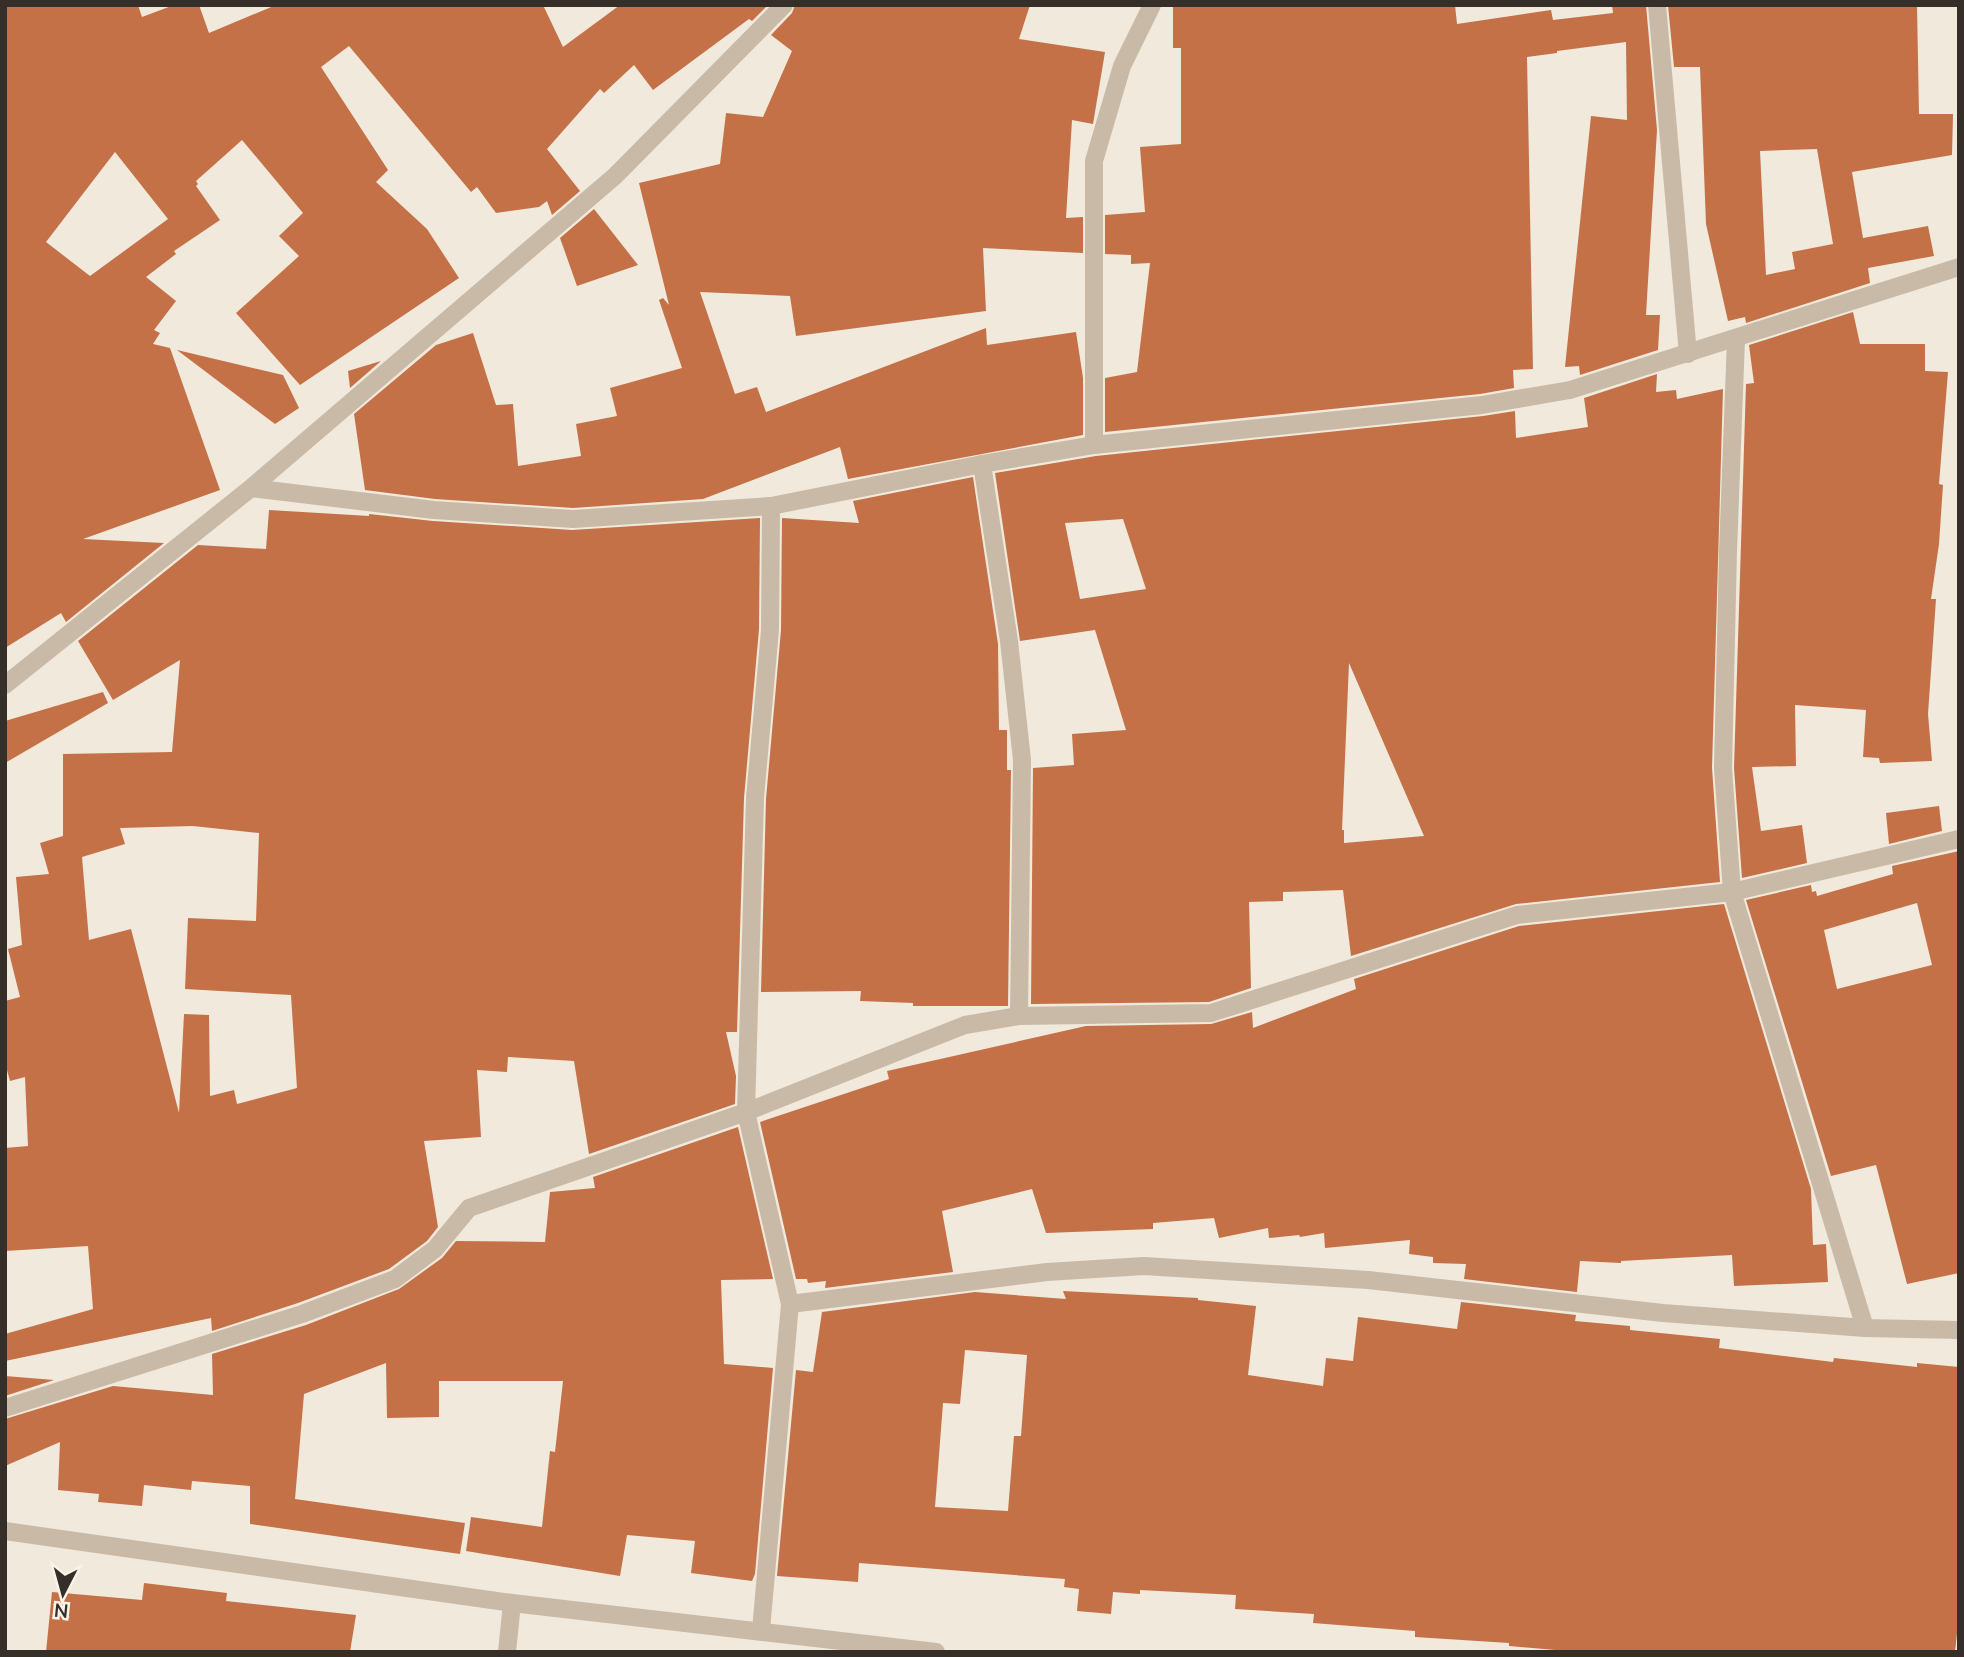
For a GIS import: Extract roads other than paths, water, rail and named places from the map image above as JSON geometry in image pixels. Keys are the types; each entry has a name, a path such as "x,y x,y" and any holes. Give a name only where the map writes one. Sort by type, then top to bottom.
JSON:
{"street":[{"path":"5,685 251,488 615,176 784,5"},
{"path":"1094,445 1094,161 1122,66 1152,5"},
{"path":"1657,5 1688,354"},
{"path":"251,488 434,510 573,519 771,506 982,464 1094,445 1482,405 1570,390 1959,267"},
{"path":"1736,339 1723,768 1731,892 1865,1328"},
{"path":"982,464 1009,642 1022,760 1019,1016"},
{"path":"761,1630 790,1304 746,1112 755,798 770,630 771,506"},
{"path":"5,1408 302,1314 395,1279 435,1249 469,1208 746,1112 965,1025 1019,1016 1211,1013 1517,915 1731,892 1959,839"},
{"path":"790,1304 1047,1272 1144,1266 1368,1280 1663,1313 1865,1328 1959,1330"},
{"path":"5,1531 512,1603 936,1652"},
{"path":"507,1652 512,1603"}]}
